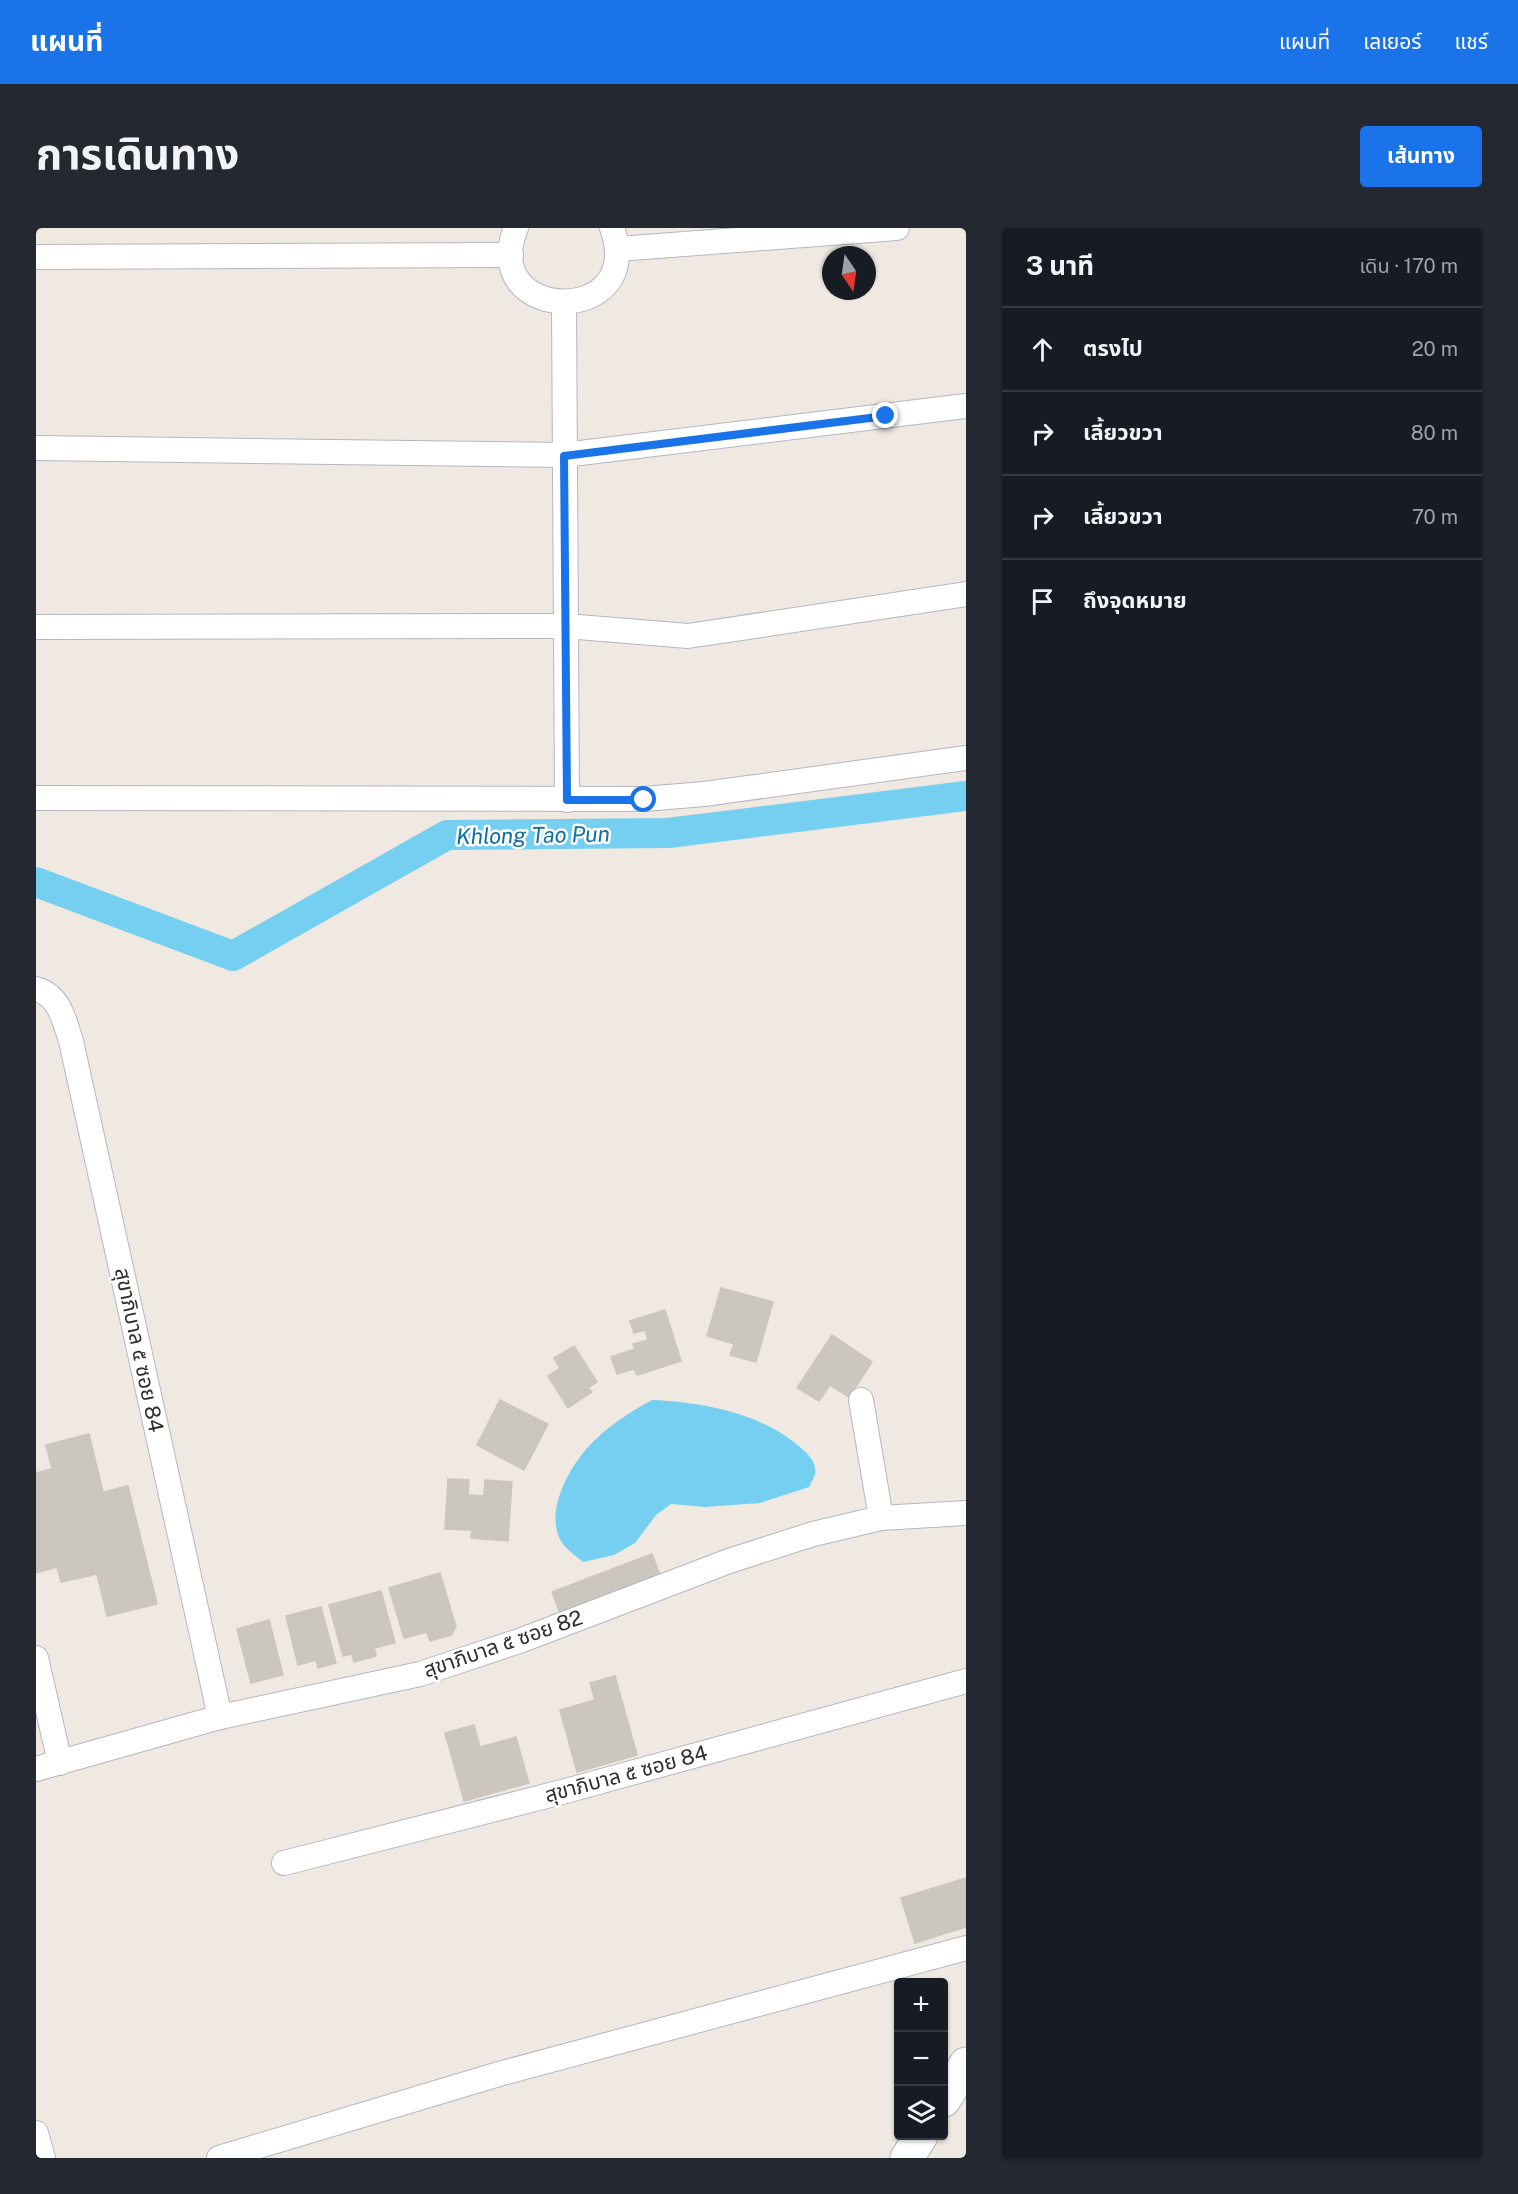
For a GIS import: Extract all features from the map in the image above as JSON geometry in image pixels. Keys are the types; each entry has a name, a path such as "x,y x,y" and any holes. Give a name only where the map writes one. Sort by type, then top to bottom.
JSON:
{"main road":[{"path":"948,2093 966,2064"},
{"path":"907,2158 918,2140"}],"street":[{"path":"516,228 511,255 514,270 522,284 534,295 549,301 564,303 587,298 605,284 613,271 615,238 897,228"},
{"path":"36,257 511,255"},
{"path":"564,303 567,800"},
{"path":"36,448 564,456 966,406"},
{"path":"36,627 566,626 688,636 966,594"},
{"path":"36,798 644,800 704,794 966,758"},
{"name":"สุขาภิบาล ๕ ซอย 84","path":"40,990 60,1006 72,1041 220,1717"},
{"path":"861,1400 881,1518"},
{"name":"สุขาภิบาล ๕ ซอย 82","path":"36,1769 220,1717 420,1674 522,1640 729,1561 813,1534 881,1518 966,1514"},
{"path":"36,1658 60,1763"},
{"name":"สุขาภิบาล ๕ ซอย 84","path":"284,1863 562,1792 966,1681"},
{"path":"219,2158 499,2074 966,1948"},
{"path":"36,2133 44,2158"}],"water":[{"path":"652,1400 691,1403 730,1412 749,1418 784,1435 806,1452 815,1466 815,1474 809,1487 760,1503 705,1507 671,1504 656,1515 635,1543 614,1555 583,1562 564,1545 558,1534 556,1516 560,1494 576,1463 597,1438 622,1418"}],"building":[{"path":"721,1288 773,1302 756,1362 730,1355 734,1344 707,1336"},
{"path":"665,1310 681,1361 637,1375 634,1369 617,1374 611,1357 635,1349 633,1344 648,1340 645,1330 634,1333 630,1321"},
{"path":"832,1335 872,1362 849,1397 830,1385 819,1401 797,1388"},
{"path":"574,1346 597,1382 588,1388 592,1392 568,1408 548,1376 560,1368 554,1358"},
{"path":"500,1400 548,1424 524,1470 477,1445"},
{"path":"89,1434 103,1492 128,1486 157,1604 107,1616 97,1574 61,1582 57,1567 36,1573 36,1473 52,1469 46,1445"},
{"path":"448,1479 469,1480 468,1495 484,1496 485,1480 512,1482 508,1541 471,1538 472,1530 445,1529"},
{"path":"652,1554 660,1575 560,1613 552,1592"},
{"path":"440,1573 456,1627 451,1635 430,1641 427,1632 404,1638 389,1588"},
{"path":"381,1591 395,1643 374,1648 376,1656 354,1662 352,1654 343,1656 329,1605"},
{"path":"321,1607 336,1663 318,1668 316,1660 298,1665 286,1616"},
{"path":"269,1620 283,1675 251,1683 237,1629"},
{"path":"615,1676 637,1755 577,1772 560,1710 595,1700 590,1683"},
{"path":"474,1725 480,1747 516,1737 529,1783 464,1801 445,1733"},
{"path":"966,1878 966,1927 915,1943 901,1898"}],"waterway":[{"name":"Khlong Tao Pun","path":"36,882 233,956 447,835 668,833 966,796"}],"route":[{"path":"644,800 567,800 564,456 886,416"}]}
